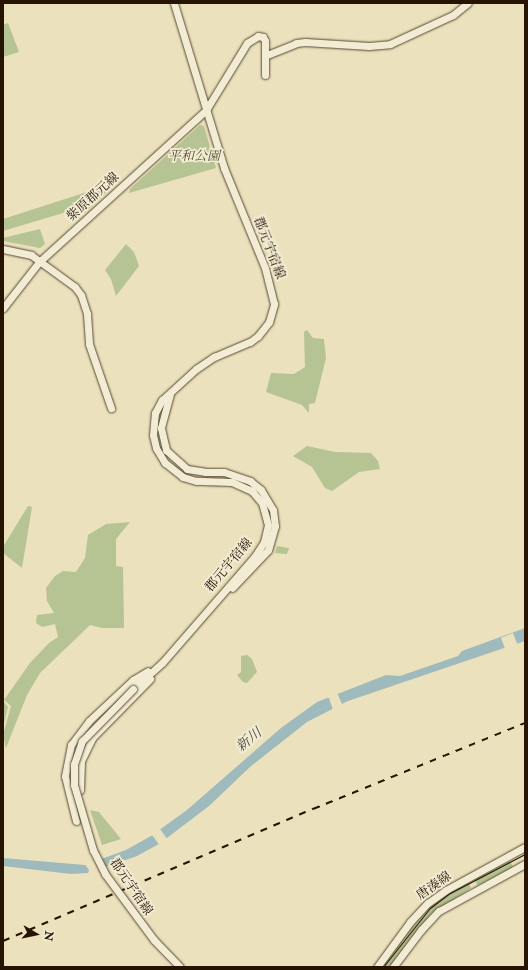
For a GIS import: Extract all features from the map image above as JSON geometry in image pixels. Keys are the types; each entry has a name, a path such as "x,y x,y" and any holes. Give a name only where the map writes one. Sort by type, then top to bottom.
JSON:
{"street":[{"name":"郡元宇宿線","path":"174,3 224,168 265,268 274,304 269,322 258,336 250,342 214,357 196,369 159,405 154,420 153,435 160,455 170,469 183,477 196,481 223,481 246,486 257,495 266,513 268,526 261,548 211,604 207,613 162,663 133,689 82,741 74,764 74,785 91,844 105,874 154,940 180,967"},
{"path":"265,75 267,55 305,42 369,46 390,44 453,15 468,3"},
{"name":"紫原郡元線","path":"3,308 39,262 206,110 252,38 263,37 267,55"},
{"path":"3,248 27,253 75,287 81,296 87,314 89,344 111,408"},
{"path":"170,394 161,428 166,450 188,469 205,472 224,472 246,478 261,490 273,510 275,526 271,544 264,556 207,613"},
{"path":"80,790 81,761 92,738 140,690 162,663"},
{"path":"76,821 65,776 71,745 89,721 133,680 162,663"},
{"name":"唐湊線","path":"377,967 410,922 431,900 525,847"},
{"name":"唐湊線","path":"393,967 421,930 439,911 525,864"}],"green space":[{"path":"8,23 19,52 3,57 3,25"},
{"name":"平和公園","path":"200,125 204,126 216,168 129,193 130,189"},
{"path":"108,190 83,214 63,213 3,231 3,219 90,191"},
{"path":"40,229 45,244 40,248 3,241 3,238"},
{"path":"126,244 134,252 139,266 116,296 111,279 105,270"},
{"path":"307,330 313,338 324,339 326,358 315,403 309,404 309,413 302,405 266,392 271,373 294,374 305,367 304,332"},
{"path":"307,446 335,452 371,453 378,461 380,469 359,472 332,491 325,488 312,467 293,456"},
{"path":"28,506 32,507 22,568 3,553 3,547"},
{"path":"130,522 116,539 116,566 123,567 124,628 102,628 90,625 40,673 27,695 6,748 3,735 11,706 4,700 30,663 49,643 58,637 55,624 42,627 36,623 37,615 54,613 47,601 46,588 55,576 63,571 76,572 85,558 88,535 106,524"},
{"path":"277,546 289,548 287,554 275,553"},
{"path":"247,655 252,659 257,672 247,683 243,682 237,675 241,672 241,656"},
{"path":"3,701 8,707 3,727"},
{"path":"90,810 99,812 121,839 102,845"},
{"path":"510,861 513,867 478,885 474,879"},
{"path":"468,882 471,888 430,915 389,967 380,967 426,909"}],"water":[{"path":"525,628 525,641 348,701 307,722 250,767 209,806 159,844 137,856 88,873 71,874 3,866 3,858 85,865 126,850 151,836 187,810 281,728 317,702 386,675 400,676 458,656 462,651"}],"pier":[{"path":"513,633 518,646 506,651 501,638"},
{"path":"337,693 343,706 333,710 329,698 326,697"},
{"path":"160,829 168,840 160,846 153,836 150,835"},
{"path":"101,856 107,869 88,874 89,870 84,863"}],"tram line":[{"path":"383,967 430,908 450,893 525,854"}],"railway":[{"path":"3,941 313,809 525,723"}],"water label":[{"name":"新川","path":"249,740"}]}
